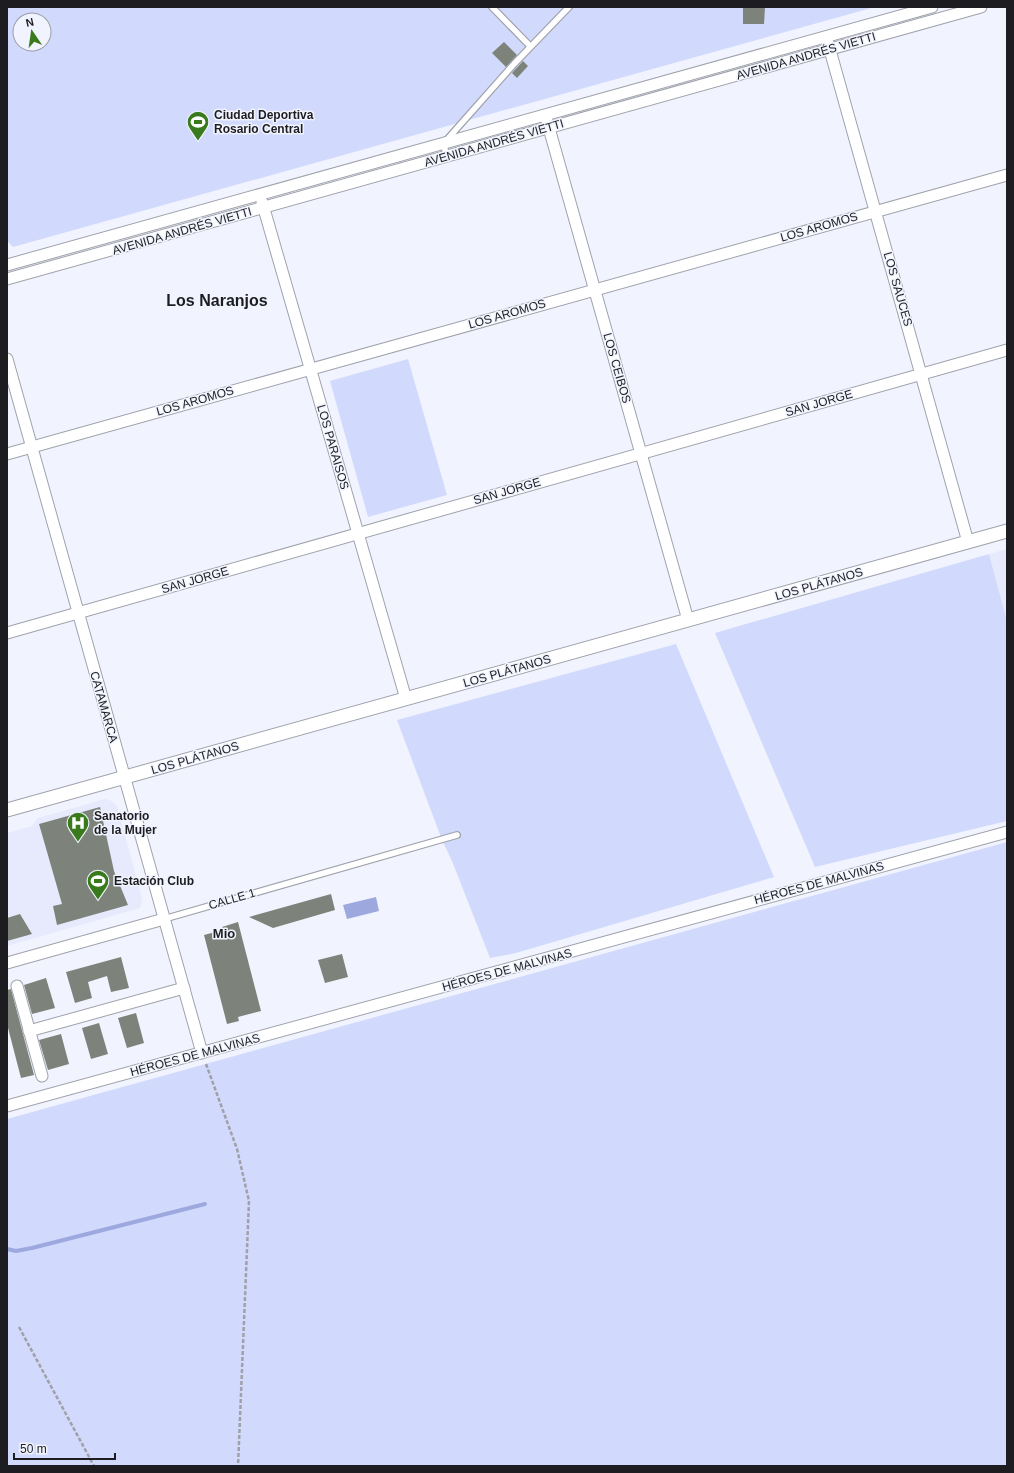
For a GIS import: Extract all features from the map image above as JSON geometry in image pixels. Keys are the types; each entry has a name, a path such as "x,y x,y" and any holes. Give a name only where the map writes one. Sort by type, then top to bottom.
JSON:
{"street":[{"name":"AVENIDA ANDRÉS VIETTI","path":"7,265 932,7"},
{"name":"AVENIDA ANDRÉS VIETTI","path":"7,279 981,7"},
{"name":"LOS SAUCES","path":"827,36 968,542"},
{"name":"LOS CEIBOS","path":"546,115 688,620"},
{"name":"LOS AROMOS","path":"7,454 1007,175"},
{"name":"LOS PARAISOS","path":"260,195 406,699"},
{"name":"SAN JORGE","path":"7,633 1007,350"},
{"name":"CATAMARCA","path":"7,359 202,1054"},
{"name":"LOS PLÁTANOS","path":"7,810 1007,531"},
{"name":"HÉROES DE MALVINAS","path":"7,1106 202,1054 1007,832"},
{"name":"CALLE 1","path":"7,963 164,919"},
{"path":"17,986 42,1076"},
{"path":"29,1031 184,988"}],"lane":[{"path":"492,7 530,46"},
{"path":"446,156 444,143 530,46 569,7"},
{"name":"CALLE 1","path":"164,919 457,835"}],"path":[{"path":"202,1054 237,1148 249,1201 238,1466"},
{"path":"19,1327 94,1466"}],"shaded area":[{"name":"Ciudad Deportiva Rosario Central","path":"7,7 875,7 13,247 7,241"},
{"path":"408,359 447,495 368,517 330,381"},
{"path":"1007,549 1007,621 989,554"},
{"path":"989,554 1007,621 1007,821 815,867 715,633"},
{"path":"676,644 774,877 516,953 490,958 452,861 442,840 397,720"},
{"path":"105,799 112,801 117,806 142,898 140,908 7,946 7,833 32,826 38,818"},
{"path":"1007,842 1007,1466 7,1466 7,1119"},
{"path":"376,897 379,911 347,919 343,905"}],"building":[{"path":"743,7 765,7 764,24 743,24"},
{"path":"504,42 517,55 506,67 492,53"},
{"path":"523,61 528,66 517,78 512,73"},
{"path":"100,807 114,871 128,905 57,925 53,906 62,904 39,824"},
{"path":"331,894 335,910 273,928 249,917"},
{"path":"20,914 32,934 7,941 7,918"},
{"path":"238,922 261,1011 238,1017 239,1021 227,1024 204,935 223,930 222,927"},
{"path":"342,954 348,977 325,983 318,960"},
{"path":"121,957 129,988 111,992 107,976 88,982 92,998 75,1003 66,972"},
{"path":"46,978 55,1008 32,1014 24,985"},
{"path":"11,989 34,1075 21,1078 7,1024 7,990"},
{"path":"136,1013 144,1043 127,1048 118,1018"},
{"path":"99,1023 108,1054 91,1059 82,1028"},
{"path":"61,1034 69,1064 48,1070 39,1040"}],"waterway":[{"path":"7,1249 16,1251 32,1248 205,1204"}],"place":[{"name":"Ciudad Deportiva Rosario Central","path":"198,142"},
{"name":"Sanatorio de la Mujer","path":"78,842"},
{"name":"Estación Club","path":"98,900"}],"district":[{"name":"Los Naranjos","path":"217,300"},
{"name":"Mio","path":"224,933"}]}
